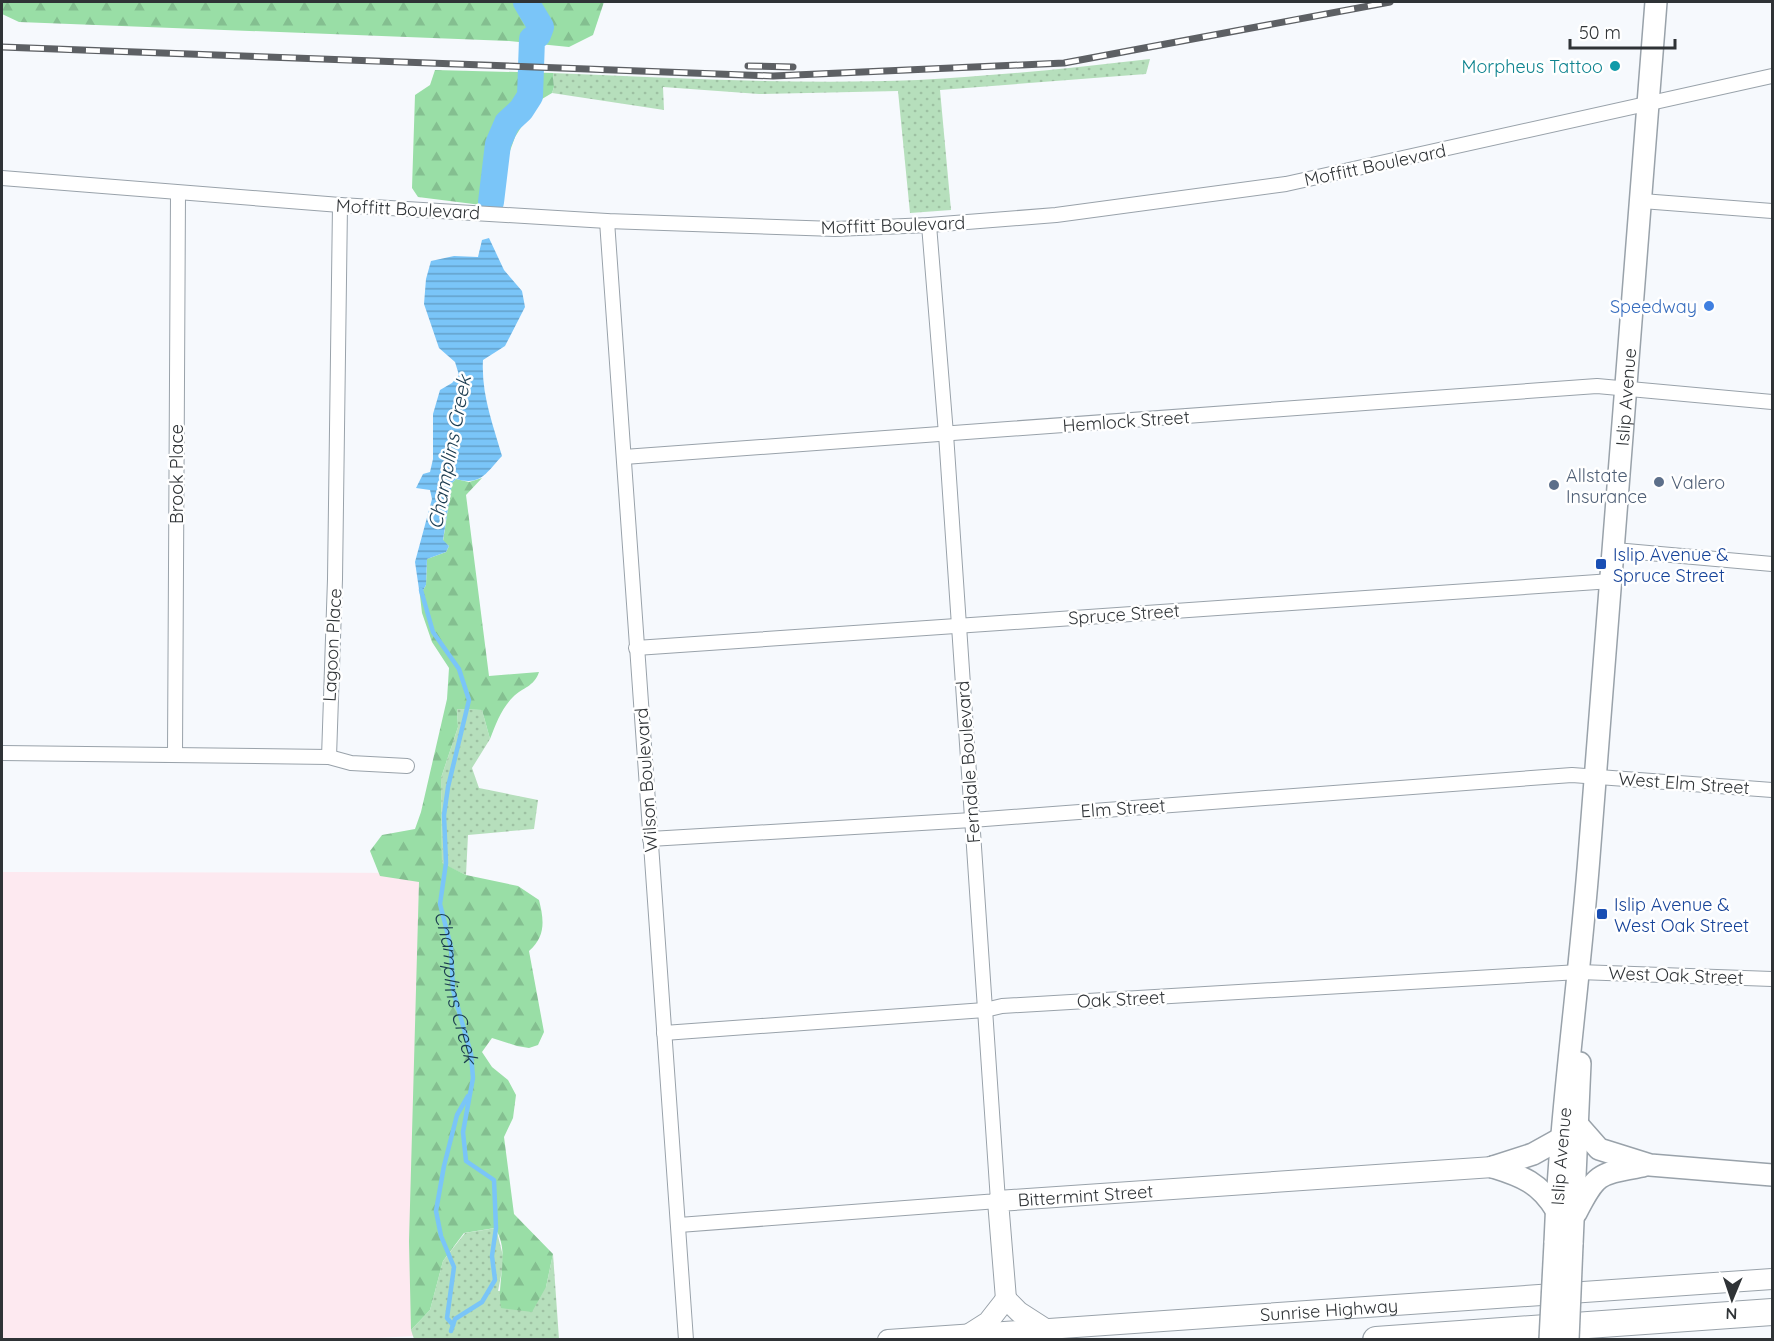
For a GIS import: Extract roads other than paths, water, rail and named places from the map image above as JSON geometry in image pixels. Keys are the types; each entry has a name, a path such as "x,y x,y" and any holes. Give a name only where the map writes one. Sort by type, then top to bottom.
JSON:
{"highway":[{"name":"Sunrise Highway","path":"1376,1340 1773,1312"}],"main road":[{"name":"Islip Avenue","path":"1565,1214 1560,1139 1579,972 1596,777 1656,2"},
{"name":"Islip Avenue","path":"1550,1340 1577,1124 1581,1031 1579,972"},
{"path":"1577,1124 1599,1149 1650,1165 1773,1175"},
{"path":"1493,1167 1542,1150 1560,1139"},
{"path":"1493,1167 1530,1180 1542,1189 1565,1214 1600,1176 1650,1165"},
{"name":"Bittermint Street","path":"998,1201 1493,1167"},
{"name":"Ferndale Boulevard","path":"998,1201 1005,1299"},
{"name":"Islip Avenue","path":"1563,1244 1568,1340"},
{"name":"Sunrise Highway","path":"888,1340 1773,1279"},
{"path":"966,1336 988,1322 1005,1299 1019,1312 1047,1330"}],"street":[{"name":"Moffitt Boulevard","path":"2,178 178,194 607,221 836,229 929,225 1056,215 1286,184 1773,76"},
{"name":"Brook Place","path":"175,754 178,194"},
{"path":"1642,201 1773,212"},
{"name":"Lagoon Place","path":"329,757 340,205"},
{"name":"Wilson Boulevard","path":"607,221 636,648 680,1225 686,1340"},
{"name":"Ferndale Boulevard","path":"929,225 946,434 998,1201"},
{"name":"Hemlock Street","path":"624,457 1590,387 1773,402"},
{"path":"1615,550 1773,564"},
{"name":"Spruce Street","path":"636,648 1612,581"},
{"path":"2,753 329,757 351,763 407,766"},
{"name":"Elm Street","path":"651,839 972,820 1572,775 1596,777"},
{"name":"West Elm Street","path":"1596,777 1773,790"},
{"name":"West Oak Street","path":"1579,972 1773,978"},
{"name":"Oak Street","path":"664,1033 985,1010 1002,1006 1579,972"},
{"name":"Bittermint Street","path":"680,1225 998,1201"}],"water":[{"path":"489,238 504,270 522,291 525,307 505,346 483,360 486,397 502,456 487,473 477,479 464,481 456,479 452,483 443,540 449,546 446,552 427,559 426,585 420,596 415,562 432,499 430,490 416,488 423,474 430,472 433,459 433,414 440,390 452,383 459,375 455,362 439,348 424,304 426,279 431,261 454,256 478,257 482,240"}],"waterway":[{"name":"Champlins Creek","path":"491,202 498,144 507,123 521,110 530,96 532,39 538,35 541,27 526,2"},
{"name":"Champlins Creek","path":"421,590 433,632 459,669 469,700 448,787 444,815 446,863 440,904 451,947 453,990 471,1054 473,1078 463,1132 466,1161 494,1180 496,1228 492,1256 495,1280 482,1302 455,1319 451,1331"},
{"path":"453,1325 447,1318 454,1267 441,1236 436,1211 444,1166 457,1115 468,1096"}],"railway":[{"path":"2,47 773,76 1064,63 1390,2"},
{"path":"748,66 793,67"}],"place":[{"name":"Morpheus Tattoo","path":"1615,66"},
{"name":"Speedway","path":"1709,306"},
{"name":"Valero","path":"1659,482"},
{"name":"Allstate Insurance","path":"1554,485"},
{"name":"Islip Avenue & Spruce Street","path":"1601,564"},
{"name":"Islip Avenue & West Oak Street","path":"1602,914"}]}
